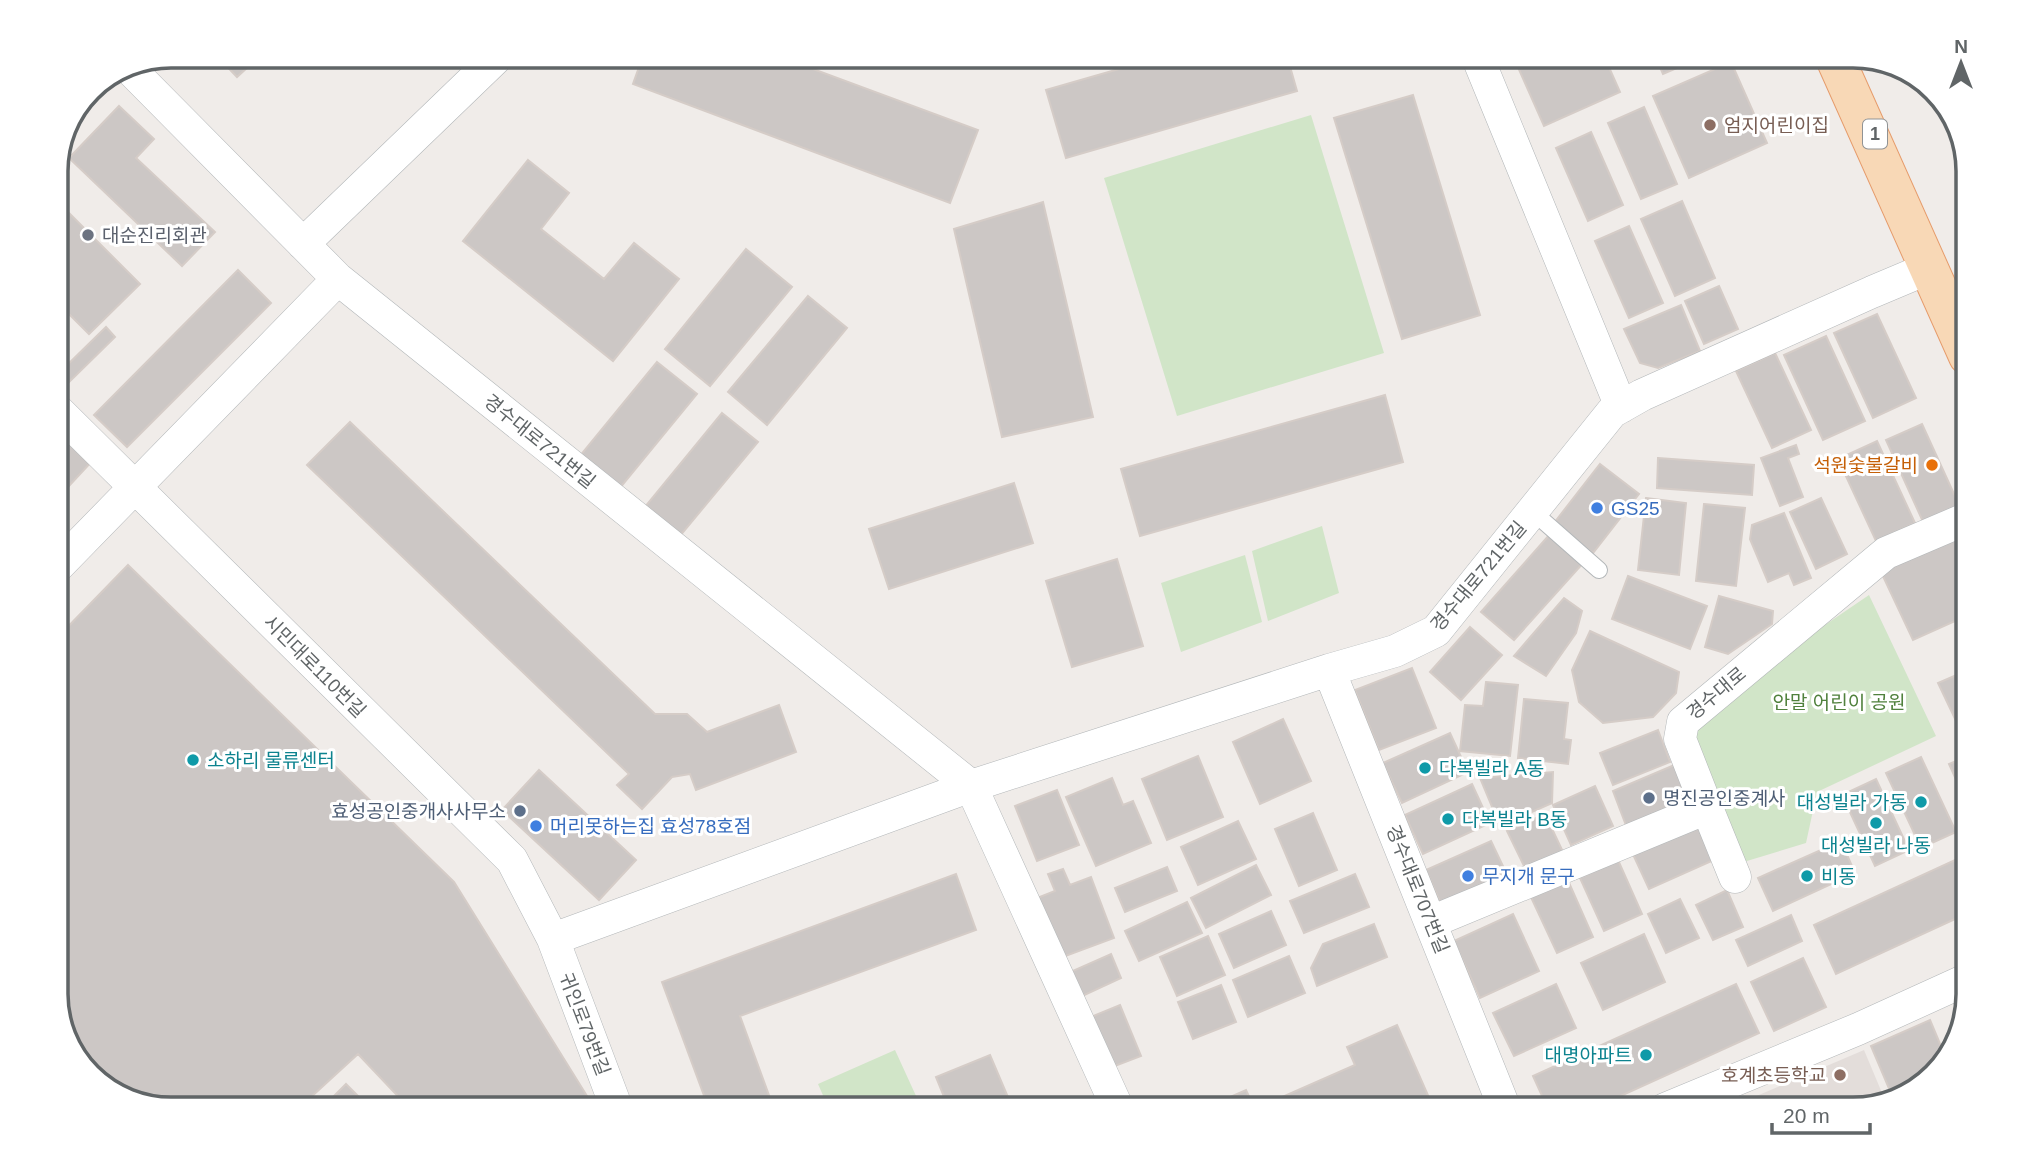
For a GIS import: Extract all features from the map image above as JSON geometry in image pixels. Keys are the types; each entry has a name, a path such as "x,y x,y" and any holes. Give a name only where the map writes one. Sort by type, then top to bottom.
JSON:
{"main road":[{"path":"1839,68 1905,212"},
{"name":"1","path":"1851,68 1905,212 1956,329"}],"street":[{"path":"303,244 486,68"},
{"path":"1482,68 1621,407"},
{"name":"경수대로721번길","path":"136,75 338,279 971,786"},
{"name":"경수대로721번길","path":"553,939 971,786 1395,651 1436,631 1612,412 1642,395 1929,268"},
{"path":"68,556 338,279"},
{"name":"시민대로110번길","path":"68,421 512,860 553,939"},
{"name":"경수대로","path":"1735,877 1680,738 1683,722 1886,553 1956,523"},
{"name":"경수대로707번길","path":"1329,670 1500,1097"},
{"path":"971,786 1113,1097"},
{"path":"1431,922 1707,808"},
{"name":"귀인로79번길","path":"553,939 612,1097"},
{"path":"1694,1097 1956,984"}],"lane":[{"path":"1532,511 1599,570"}],"shaded area":[{"name":"호계초등학교","path":"1864,1050 1882,1092 1853,1097 1754,1097"}],"green space":[{"path":"1311,115 1384,353 1177,416 1104,178"},
{"path":"1322,526 1339,593 1268,621 1252,551"},
{"path":"1245,555 1262,622 1181,652 1161,583"},
{"name":"안말 어린이 공원","path":"1869,595 1936,736 1817,792 1806,843 1737,864 1686,736 1731,689"},
{"path":"895,1050 917,1097 824,1097 818,1084"}],"building":[{"path":"228,68 247,68 237,77"},
{"path":"639,68 810,68 978,130 950,203 633,84"},
{"path":"1122,68 1290,68 1297,91 1066,158 1046,90"},
{"path":"1518,68 1609,68 1620,92 1544,126"},
{"path":"1660,68 1677,68 1663,74"},
{"name":"엄지어린이집","path":"1717,68 1734,68 1767,143 1689,178 1653,96"},
{"path":"1413,95 1480,315 1402,339 1334,118"},
{"path":"119,106 154,139 136,158 215,232 182,266 69,158"},
{"path":"1644,107 1677,184 1641,199 1608,123"},
{"path":"1591,132 1623,205 1588,221 1556,148"},
{"path":"528,160 569,193 541,229 604,279 634,243 679,279 613,361 463,241"},
{"path":"1682,201 1715,278 1675,296 1641,219"},
{"path":"1043,202 1093,417 1002,437 954,229"},
{"path":"68,212 140,284 89,334 68,313"},
{"path":"1629,226 1663,303 1629,318 1595,241"},
{"path":"746,249 792,287 710,386 665,349"},
{"path":"238,270 271,303 127,447 94,415"},
{"path":"1719,286 1738,329 1704,344 1685,301"},
{"path":"808,296 847,328 767,425 728,392"},
{"path":"1681,305 1700,351 1658,368 1640,363 1624,329"},
{"path":"1877,314 1916,398 1873,418 1834,333"},
{"path":"106,327 115,337 68,383 68,364"},
{"path":"1826,336 1865,421 1823,440 1784,355"},
{"path":"1775,353 1811,430 1772,448 1736,371"},
{"path":"657,362 697,394 619,489 579,457"},
{"path":"1385,395 1403,462 1140,536 1121,469"},
{"path":"722,413 758,442 679,537 644,508"},
{"path":"350,422 655,714 687,714 707,732 779,705 796,752 696,790 690,774 672,777 642,809 617,785 629,774 307,465"},
{"path":"1922,424 1956,498 1956,509 1924,524 1886,440"},
{"path":"68,434 94,459 68,487"},
{"path":"1877,441 1915,523 1876,541 1838,459"},
{"path":"1796,445 1799,454 1788,458 1803,497 1780,506 1761,458"},
{"path":"1658,458 1754,465 1752,495 1657,488"},
{"name":"GS25","path":"1600,464 1639,494 1593,553 1554,523"},
{"path":"1014,483 1033,543 889,589 869,529"},
{"path":"1646,498 1686,503 1679,575 1638,570"},
{"path":"1821,498 1847,554 1816,569 1790,512"},
{"path":"1704,504 1745,508 1736,586 1696,581"},
{"path":"1784,513 1811,578 1794,585 1789,573 1768,582 1750,539 1752,525"},
{"path":"1551,533 1584,562 1514,640 1481,612"},
{"path":"1956,538 1956,621 1913,640 1881,572"},
{"path":"1117,559 1143,646 1072,667 1046,581"},
{"name":"소하리 물류센터","path":"128,565 454,882 588,1097 399,1097 358,1054 311,1097 158,1096 132,1089 98,1067 79,1039 68,1001 68,627"},
{"path":"1628,576 1707,606 1690,649 1612,619"},
{"path":"1719,596 1773,611 1772,624 1728,654 1705,647"},
{"path":"1564,598 1582,611 1576,633 1546,676 1514,656"},
{"path":"1470,627 1502,655 1461,700 1430,672"},
{"path":"1590,631 1679,672 1676,693 1653,717 1603,723 1579,702 1572,670"},
{"path":"1412,668 1436,728 1379,750 1355,690"},
{"path":"1956,675 1956,721 1938,683"},
{"path":"1486,682 1518,685 1510,756 1460,751 1465,705 1483,706"},
{"path":"1524,699 1568,703 1564,739 1571,740 1568,764 1518,758"},
{"path":"1283,719 1311,781 1260,804 1233,742"},
{"path":"1658,730 1670,762 1613,785 1600,753"},
{"name":"다복빌라 A동","path":"1450,733 1468,772 1402,803 1383,763"},
{"path":"1198,756 1223,817 1167,840 1142,779"},
{"name":"대성빌라 가동","path":"1921,757 1956,832 1921,848 1886,773"},
{"path":"1956,761 1956,779 1949,764"},
{"name":"명진공인중계사","path":"1679,763 1685,780 1680,805 1627,828 1613,791"},
{"path":"539,770 636,860 599,900 502,810"},
{"path":"1553,772 1552,803 1500,826 1480,778"},
{"path":"1112,778 1123,805 1133,801 1151,843 1096,866 1066,797"},
{"name":"대성빌라 나동","path":"1876,779 1909,850 1875,866 1842,795"},
{"name":"다복빌라 B동","path":"1472,784 1490,823 1423,854 1405,815"},
{"path":"1595,786 1613,826 1571,845 1553,805"},
{"path":"1057,790 1079,845 1037,861 1015,806"},
{"path":"1313,813 1337,870 1299,886 1275,829"},
{"path":"1545,814 1564,854 1527,872 1507,831"},
{"path":"1698,820 1716,859 1649,889 1631,850"},
{"path":"1238,821 1256,859 1198,885 1181,847"},
{"name":"무지개 문구","path":"1491,841 1511,883 1445,913 1426,870"},
{"name":"비동","path":"1841,841 1855,873 1773,911 1758,878"},
{"path":"1618,860 1642,914 1604,931 1580,878"},
{"path":"1956,860 1956,919 1836,974 1814,925"},
{"path":"1256,865 1271,895 1206,928 1191,898"},
{"path":"1167,867 1177,891 1125,912 1115,888"},
{"path":"1063,869 1070,885 1091,877 1114,938 1060,958 1037,898 1055,891 1048,874"},
{"path":"956,874 976,930 740,1016 770,1097 705,1097 662,982"},
{"path":"1355,874 1369,907 1304,933 1290,901"},
{"path":"1566,876 1593,937 1557,953 1529,893"},
{"path":"1727,890 1743,927 1713,940 1696,905"},
{"path":"1680,899 1699,938 1666,953 1648,914"},
{"path":"1187,902 1202,933 1139,961 1125,931"},
{"path":"1271,911 1286,945 1234,968 1219,934"},
{"path":"1513,914 1539,971 1480,998 1454,941"},
{"path":"1791,915 1802,941 1748,966 1736,940"},
{"path":"1374,924 1387,957 1317,986 1311,968 1323,944"},
{"path":"1644,934 1665,982 1603,1010 1581,963"},
{"path":"1208,936 1225,975 1177,996 1160,957"},
{"path":"1111,954 1121,978 1076,999 1066,974"},
{"path":"1289,956 1305,993 1248,1017 1233,980"},
{"path":"1803,958 1826,1007 1774,1031 1751,982"},
{"path":"1556,984 1576,1028 1514,1056 1493,1013"},
{"name":"대명아파트","path":"1736,984 1759,1033 1618,1097 1543,1097 1533,1076"},
{"path":"1221,985 1236,1022 1193,1039 1178,1002"},
{"path":"1120,1005 1141,1056 1107,1069 1086,1019"},
{"path":"1930,1020 1941,1046 1926,1067 1890,1090 1871,1046"},
{"path":"1397,1025 1429,1097 1282,1097 1355,1065 1347,1047"},
{"path":"990,1055 1008,1097 944,1097 936,1077"},
{"path":"346,1084 359,1097 333,1097"},
{"path":"1246,1090 1249,1097 1230,1097"}],"place":[{"name":"엄지어린이집","path":"1710,125"},
{"name":"대순진리회관","path":"88,235"},
{"name":"석원숯불갈비","path":"1932,465"},
{"name":"GS25","path":"1597,508"},
{"name":"소하리 물류센터","path":"193,760"},
{"name":"다복빌라 A동","path":"1425,768"},
{"name":"명진공인중계사","path":"1649,798"},
{"name":"대성빌라 가동","path":"1921,802"},
{"name":"효성공인중개사사무소","path":"520,811"},
{"name":"다복빌라 B동","path":"1448,819"},
{"name":"대성빌라 나동","path":"1876,823"},
{"name":"머리못하는집 효성78호점","path":"536,826"},
{"name":"무지개 문구","path":"1468,876"},
{"name":"비동","path":"1807,876"},
{"name":"대명아파트","path":"1646,1055"},
{"name":"호계초등학교","path":"1840,1075"}]}
